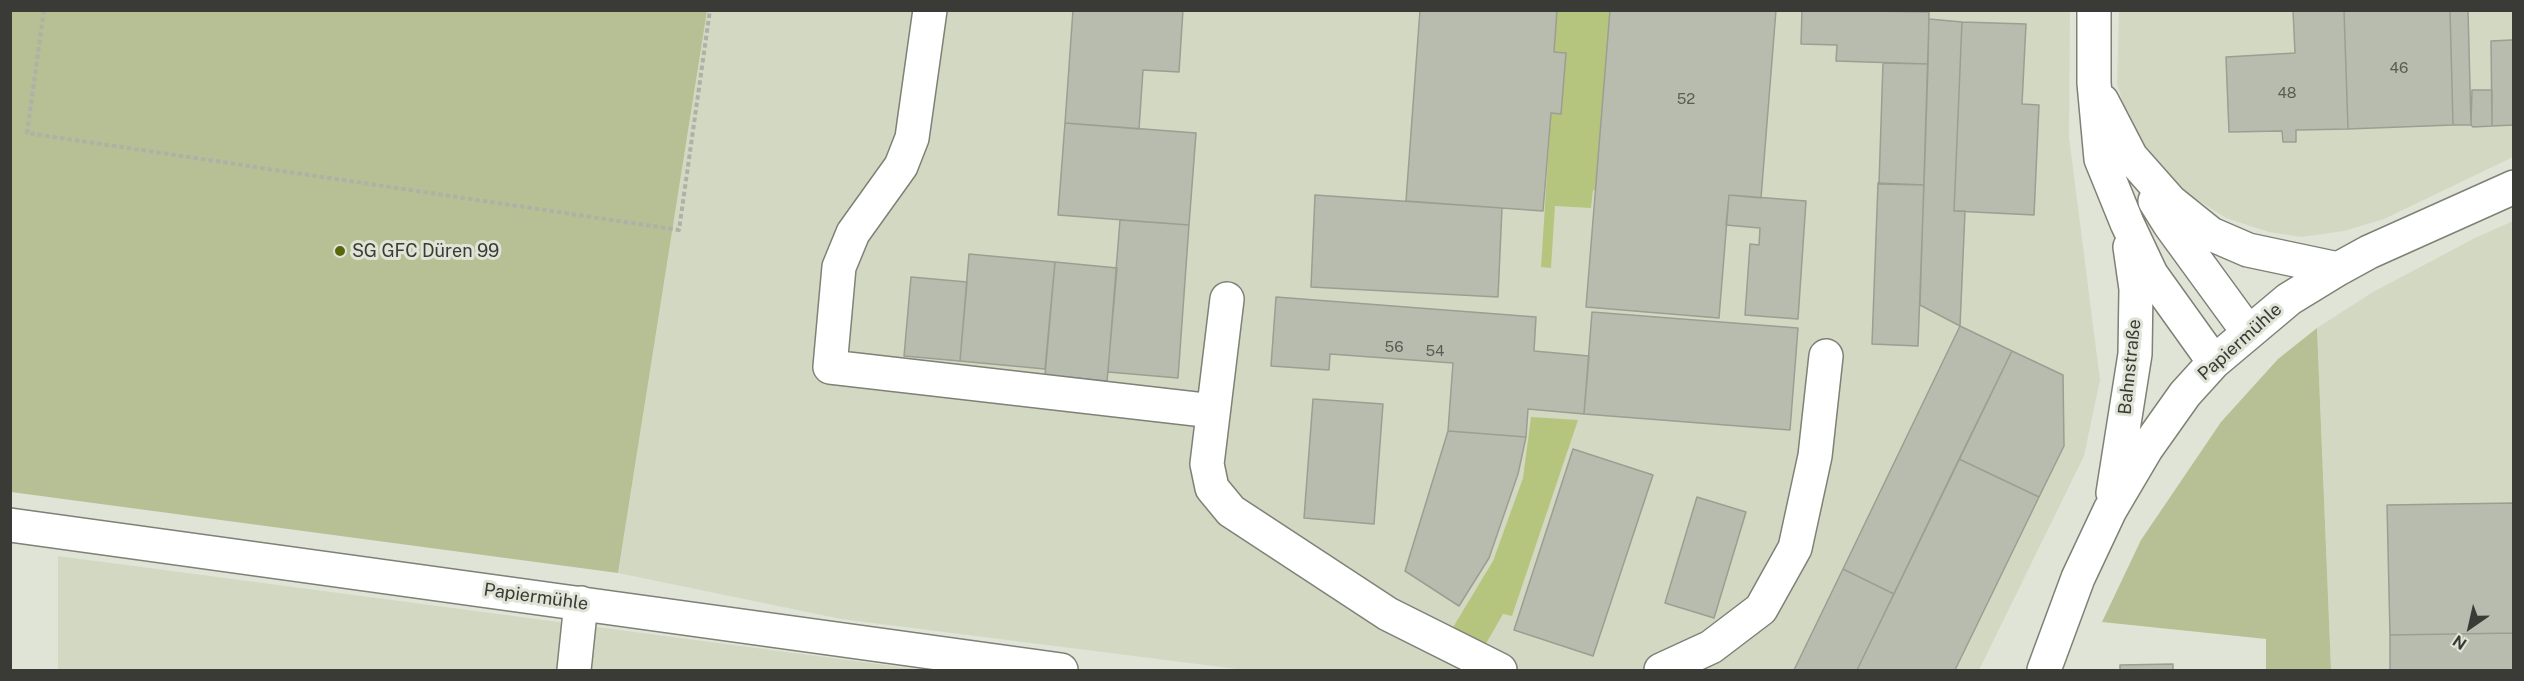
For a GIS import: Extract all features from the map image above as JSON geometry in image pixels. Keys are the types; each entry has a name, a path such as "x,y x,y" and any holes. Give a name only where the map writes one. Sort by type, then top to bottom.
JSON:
{"street":[{"path":"930,10 912,138 901,166 853,233 838,267 830,367 1213,411"},
{"name":"Bahnstraße","path":"2094,10 2094,83 2101,159 2151,274 2214,362"},
{"name":"Bahnstraße","path":"2094,83 2131,157 2170,225 2248,332"},
{"name":"Bahnstraße","path":"2131,157 2170,201 2211,234 2247,250 2338,269"},
{"name":"Papiermühle","path":"2043,670 2078,578 2110,510 2152,440 2185,394 2214,362 2289,299 2338,269 2369,252 2514,187"},
{"name":"Bahnstraße","path":"2110,510 2135,354 2136,290 2127,223"},
{"path":"1227,299 1208,464 1212,488 1231,511 1389,614 1500,670"},
{"path":"1661,670 1711,647 1761,609 1795,548 1815,456 1826,356"},
{"name":"Papiermühle","path":"10,525 1061,670"},
{"path":"574,670 581,603"}],"path":[{"path":"44,10 27,133 678,230 710,10"}],"shaded area":[{"name":"SG GFC Düren 99","path":"11,10 707,11 618,573 11,492"},
{"path":"707,11 2070,11 2069,137 2100,380 2084,456 1979,670 1245,670 841,619 618,573"},
{"path":"1556,11 1611,11 1598,190 1593,190 1591,208 1555,206 1551,268 1541,267 1551,113 1561,114 1566,53 1554,52"},
{"path":"2119,11 2513,11 2513,157 2384,219 2344,231 2301,237 2269,232 2226,218 2171,183 2142,146 2125,109 2117,84"},
{"path":"2513,221 2513,670 2331,670 2317,328 2373,292 2473,239"},
{"path":"2317,328 2331,670 2266,670 2266,639 2102,622 2141,540 2221,422 2278,359"},
{"path":"1531,417 1578,420 1512,616 1503,614 1484,647 1452,629 1493,561 1523,478"},
{"path":"58,556 923,670 58,670"}],"building":[{"path":"1073,10 1183,10 1179,72 1143,70 1139,129 1065,123"},
{"path":"1420,10 1557,10 1554,52 1566,53 1561,114 1551,113 1543,211 1406,201"},
{"path":"1610,10 1776,10 1761,198 1729,195 1719,318 1586,307"},
{"path":"1802,10 1929,12 1928,64 1836,61 1837,45 1801,44"},
{"path":"2293,10 2344,10 2348,129 2296,130 2296,142 2283,142 2282,131 2229,132 2226,57 2295,53"},
{"path":"2344,10 2450,10 2453,125 2348,129"},
{"path":"2450,10 2468,10 2471,125 2453,125"},
{"path":"1929,19 1962,22 1954,211 1965,211 1960,326 1920,305"},
{"path":"1962,22 2026,24 2022,104 2039,105 2034,215 1954,211"},
{"path":"2514,40 2514,125 2492,126 2491,41"},
{"path":"1883,63 1928,64 1924,185 1879,184"},
{"path":"2472,90 2492,90 2492,126 2473,127 2471,125"},
{"path":"1065,123 1196,133 1189,225 1058,215"},
{"path":"1878,183 1924,185 1918,346 1872,344"},
{"path":"1315,195 1502,208 1498,297 1311,287"},
{"path":"1729,195 1806,201 1798,319 1745,315 1750,244 1759,245 1760,228 1726,225"},
{"path":"1120,220 1189,225 1178,378 1108,372"},
{"path":"969,254 1055,262 1045,369 960,361"},
{"path":"1055,262 1117,268 1107,381 1045,375"},
{"path":"911,277 967,282 960,361 904,356"},
{"path":"1276,297 1536,317 1534,351 1589,356 1584,414 1528,409 1526,437 1448,431 1453,363 1330,354 1329,370 1271,366"},
{"path":"1592,312 1798,328 1790,430 1584,414"},
{"path":"1960,326 2012,351 1894,594 1843,569"},
{"path":"2012,351 2063,375 2064,446 2039,497 1959,459"},
{"path":"1313,399 1383,404 1374,524 1304,518"},
{"path":"1448,431 1526,437 1518,474 1489,558 1459,606 1405,571"},
{"path":"1573,449 1653,475 1593,656 1514,630"},
{"path":"1959,459 2039,497 1955,670 1857,670"},
{"path":"1697,497 1746,512 1714,618 1665,603"},
{"path":"2514,503 2514,633 2390,635 2387,505"},
{"path":"1843,569 1894,594 1857,670 1794,670"},
{"path":"2514,633 2514,670 2390,670 2390,635"},
{"path":"2173,664 2173,670 2120,670 2120,665"}],"place":[{"name":"SG GFC Düren 99","path":"340,251"}]}
